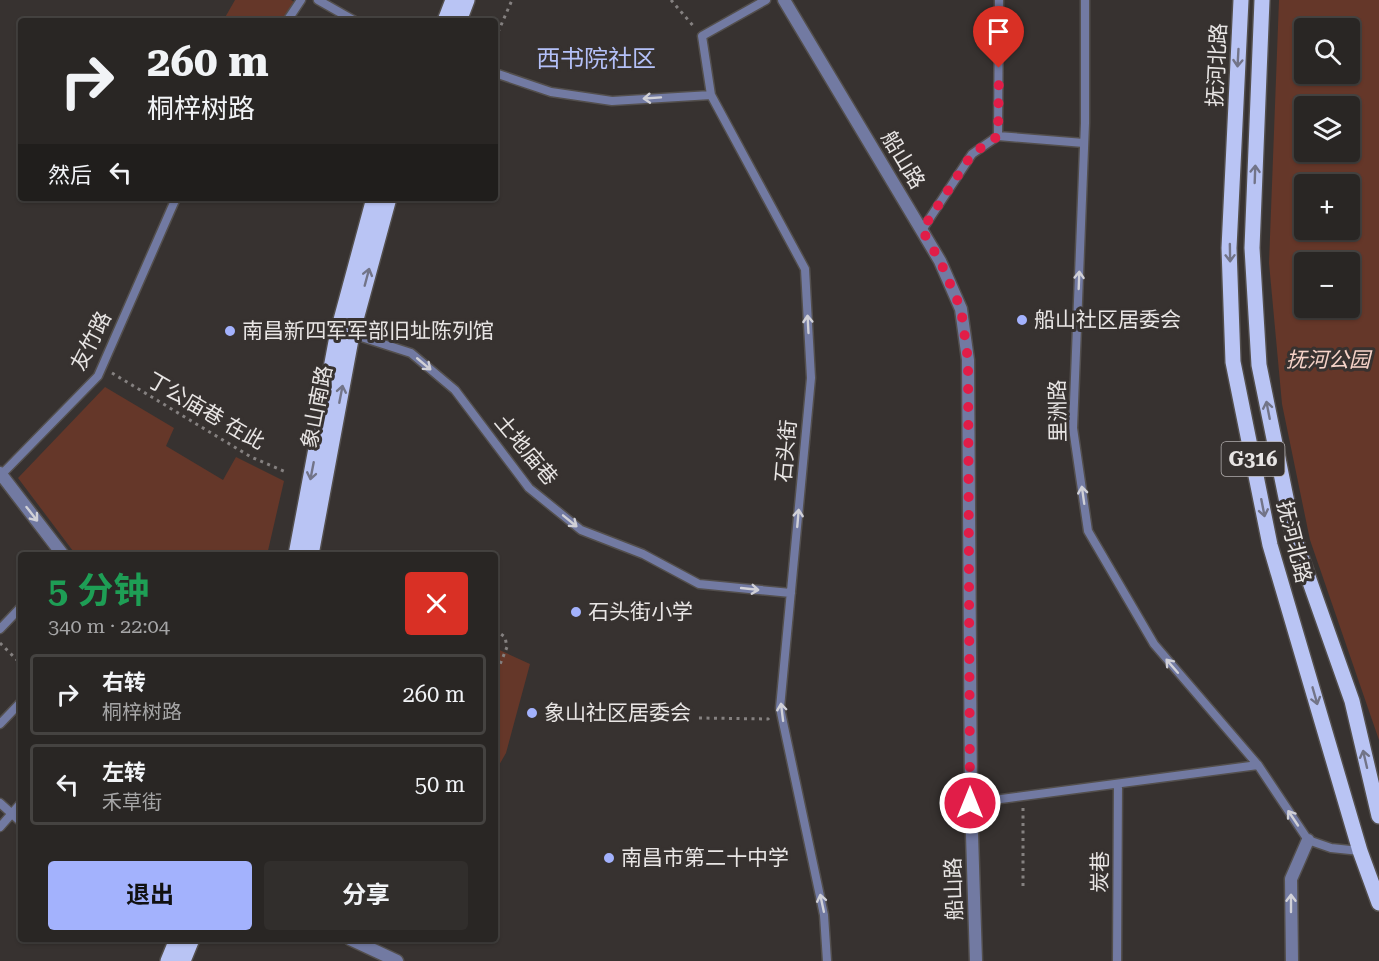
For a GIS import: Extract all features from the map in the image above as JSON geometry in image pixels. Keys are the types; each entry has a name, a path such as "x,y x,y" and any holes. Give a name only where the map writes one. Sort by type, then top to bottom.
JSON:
{"main road":[{"path":"446,18 453,0"},
{"path":"460,18 467,0"},
{"name":"抚河北路","path":"1241,0 1229,248 1233,362 1270,545 1360,851 1379,903"},
{"name":"抚河北路","path":"1262,0 1252,248 1259,364 1294,537 1352,701 1379,816"},
{"name":"象山南路","path":"297,552 338,331 373,201"},
{"name":"象山南路","path":"312,552 352,334 388,201"},
{"path":"168,961 176,942"},
{"path":"183,961 191,942"}],"street":[{"name":"船山路","path":"784,0 940,261 961,309 968,360 970,803 976,961"},
{"path":"1,474 61,552"},
{"path":"1292,961 1291,879 1308,840"},
{"path":"356,942 397,961"}],"lane":[{"path":"289,18 301,0"},
{"path":"318,0 350,18"},
{"path":"702,36 766,0"},
{"path":"998,136 999,0"},
{"name":"里洲路","path":"1085,0 1084,143 1073,428 1088,531 1154,644 1258,765 1308,840"},
{"name":"石头街","path":"702,36 711,95 805,269 811,378 780,708 824,915 826,961"},
{"path":"498,74 551,92 612,101 711,95"},
{"path":"922,230 972,154 998,136 1084,143"},
{"name":"友竹路","path":"1,474 99,376 175,201"},
{"name":"土地庙巷","path":"352,334 411,353 455,390 529,488 581,530 643,554 699,584 791,593"},
{"path":"0,629 18,610"},
{"path":"0,724 18,705"},
{"path":"970,803 1258,765"},
{"name":"炭巷","path":"1118,784 1118,961"},
{"path":"0,803 18,819"},
{"path":"0,827 18,806"},
{"path":"1308,840 1331,848 1360,851"}],"path":[{"path":"498,32 512,0"},
{"path":"671,0 702,36"},
{"name":"丁公庙巷 在此","path":"112,373 250,457 286,472"},
{"path":"498,632 505,637 507,647 498,670"},
{"path":"0,643 18,661"},
{"path":"699,718 768,719 780,708"},
{"path":"1023,796 1023,886"}],"green space":[{"path":"235,0 291,0 294,2 285,18 225,18"},
{"name":"抚河公园","path":"1279,0 1379,0 1379,740 1310,540 1282,404 1269,263"},
{"path":"105,387 174,428 166,446 223,480 236,457 284,481 268,552 74,552 18,478"},
{"path":"498,649 530,664 506,753 498,767"}],"place":[{"name":"船山社区居委会","path":"1022,320"},
{"name":"南昌新四军军部旧址陈列馆","path":"230,331"},
{"name":"石头街小学","path":"576,612"},
{"name":"象山社区居委会","path":"532,713"},
{"name":"南昌市第二十中学","path":"609,858"}],"district":[{"name":"西书院社区","path":"596,59"}],"route":[{"path":"970,803 968,360 961,309 940,261 922,230 972,154 998,136 999,68"}]}
